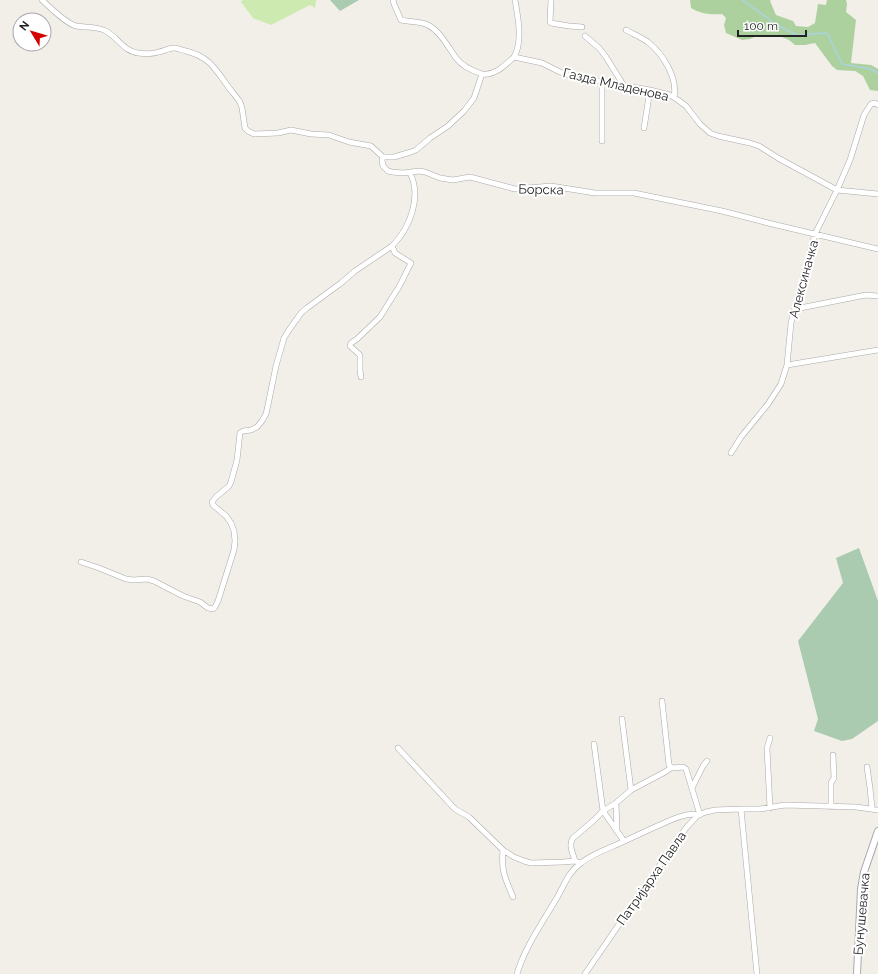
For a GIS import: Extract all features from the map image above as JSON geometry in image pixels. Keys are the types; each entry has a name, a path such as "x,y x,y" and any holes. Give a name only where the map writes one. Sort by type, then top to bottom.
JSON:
{"street":[{"path":"393,0 401,20 429,26 439,34 451,48 456,58 469,68 488,75 494,73 516,54 519,44 515,0"},
{"path":"551,0 551,23 582,27"},
{"path":"44,2 71,24 104,30 133,52 149,53 173,48 189,52 203,58 211,64 240,102 245,128 254,134 278,134 290,130 311,134 329,135 349,142 371,146 383,157 394,157 416,150 448,126 464,111 474,98 482,74"},
{"path":"626,30 648,43 660,54 670,70 675,93 674,97"},
{"path":"585,36 599,48 624,86"},
{"name":"Газда Младенова","path":"514,57 542,63 560,72 575,77 650,90 674,97 686,106 700,124 710,133 759,146 837,190"},
{"path":"602,82 602,142"},
{"path":"644,128 650,90"},
{"name":"Алексиначка","path":"731,453 741,437 768,404 781,384 787,365 791,323 815,234 850,160 864,115 871,104 877,104"},
{"name":"Борска","path":"383,157 383,166 388,171 398,173 425,172 440,178 453,180 470,177 515,189 551,186 595,193 634,193 722,211 878,249"},
{"path":"81,562 126,580 147,579 154,581 183,596 200,602 211,610 214,609 229,567 235,541 231,523 226,516 213,505 212,502 229,486 231,482 237,460 240,433 257,427 264,418 284,338 301,313 355,271 392,246 404,232 412,213 414,201 413,180 410,173"},
{"path":"837,190 878,194"},
{"path":"361,377 361,358 360,355 350,346 351,343 380,317 398,289 411,263 395,253 392,246"},
{"path":"795,309 866,294 878,296"},
{"path":"787,365 878,350"},
{"path":"662,701 669,765 671,768"},
{"path":"622,719 631,790"},
{"path":"770,738 767,748 770,808"},
{"path":"594,744 603,811 624,841"},
{"path":"398,748 455,809 469,818 503,852 531,863 575,861 581,863"},
{"path":"831,806 831,783 834,778 833,755"},
{"path":"692,788 707,761"},
{"path":"575,861 571,840 603,811 616,803 631,790 671,768 684,767 688,773 699,815"},
{"path":"867,767 872,808"},
{"path":"616,803 617,831"},
{"path":"517,974 521,961 536,930 557,899 572,871 581,863 600,852 624,841 679,817 692,814 699,815 715,810 740,808 760,809 785,805 856,807 878,810"},
{"path":"740,808 757,974"},
{"name":"Патријарха Павла","path":"586,974 646,884 686,828 699,815"},
{"name":"Бунушевачка","path":"857,974 861,889 864,872 878,831"},
{"path":"503,852 502,868 504,876 514,897"},
{"path":"563,862 572,871"}],"green space":[{"path":"243,0 316,0 315,8 310,5 271,25 253,18 241,2"},
{"path":"330,0 359,0 340,11"},
{"path":"690,0 771,0 770,1 776,15 793,21 796,26 808,27 815,23 818,4 826,5 827,0 846,0 846,12 856,20 851,63 871,65 878,69 878,91 870,90 863,76 855,71 837,70 832,66 815,43 795,45 782,37 759,35 750,39 742,40 726,33 724,25 726,18 722,14 706,14 699,12 691,8"},
{"path":"859,548 878,601 878,721 852,739 842,741 814,731 818,719 798,641 843,583 836,558"}],"waterway":[{"path":"742,0 779,26 797,35 827,33 842,64 871,69 878,73"}]}
